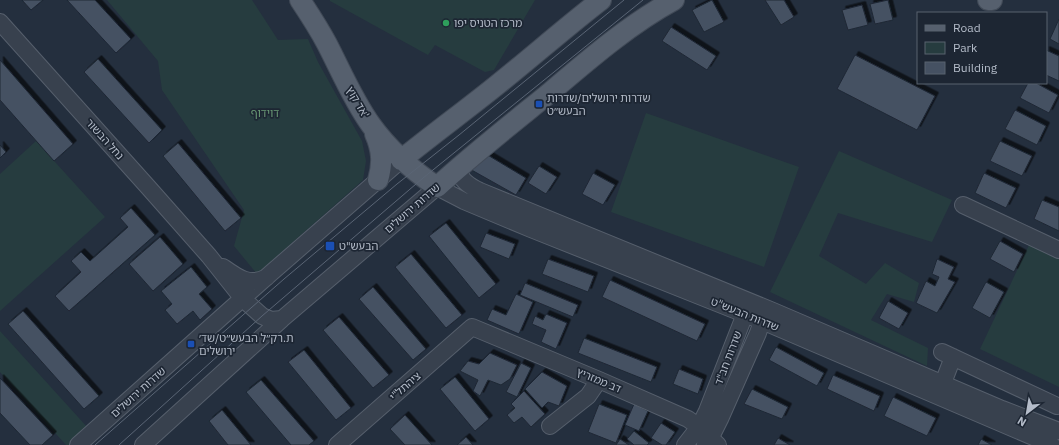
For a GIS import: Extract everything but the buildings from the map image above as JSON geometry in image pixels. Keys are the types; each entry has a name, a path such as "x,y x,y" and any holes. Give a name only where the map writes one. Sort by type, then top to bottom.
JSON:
{"main road":[{"name":"אד קוץ'","path":"300,0 321,32 357,103 371,125 401,160 437,187"},
{"name":"שדרות ירושלים","path":"401,160 464,112 601,0"},
{"path":"631,27 648,0"},
{"name":"שדרות ירושלים","path":"437,187 574,72 631,27 674,0"},
{"path":"371,125 381,154 381,170 378,180"}],"street":[{"name":"נחל הבשור","path":"0,22 209,256 243,299 262,316 271,320 282,319"},
{"name":"שדרות ירושלים","path":"78,445 271,273 401,160"},
{"name":"שדרות הבעש\"ט","path":"458,168 459,174 462,178 473,188 559,223 751,309"},
{"name":"שדרות ירושלים","path":"143,445 282,319 437,187"},
{"name":"שדרות הבעש\"ט","path":"437,187 464,201 531,229 751,309 1059,431"},
{"path":"964,205 1059,250"},
{"name":"נחל הבשור","path":"209,256 233,274 245,280 256,281 266,278 271,273"},
{"path":"751,309 762,321"},
{"name":"שדרות חב\"ד","path":"708,438 707,412 751,309"},
{"name":"שדרות הבעש\"ט","path":"762,321 1052,445"},
{"name":"שדרות חב\"ד","path":"686,445 708,438 720,419 762,321"},
{"name":"דב ממזריץ","path":"472,327 688,418 708,438"},
{"name":"ציהתל\"י","path":"337,445 472,327"},
{"path":"943,384 947,355 1056,406"},
{"path":"550,426 588,396 599,380"}],"green space":[{"name":"דוידוף","path":"107,0 252,0 278,40 308,39 318,62 362,141 366,161 363,180 257,274 234,246 244,210 162,90 158,61"},
{"name":"מרכז הטניס יפו","path":"330,0 535,0 494,70 485,72 435,45 428,55"},
{"path":"646,113 799,167 764,267 611,212"},
{"path":"36,141 105,217 0,311 0,174"},
{"path":"839,151 952,200 932,242 838,213 819,256 866,284 885,263 919,283 914,302 887,294 871,320 928,348 927,366 770,292"},
{"path":"1029,245 1059,259 1059,387 980,349"},
{"path":"0,331 88,428 70,445 66,445 0,372"}],"tram line":[{"path":"95,445 284,279 397,184 624,0"},
{"path":"119,445 262,316 423,178 643,0"}],"place":[{"name":"מרכז הטניס יפו","path":"446,23"},
{"name":"שדרות ירושלים/שדרות הבעש״ט","path":"539,104"},
{"name":"הבעש\"ט","path":"330,246"},
{"name":"ת.רק״ל הבעש״ט/שד׳ ירושלים","path":"191,344"}]}
